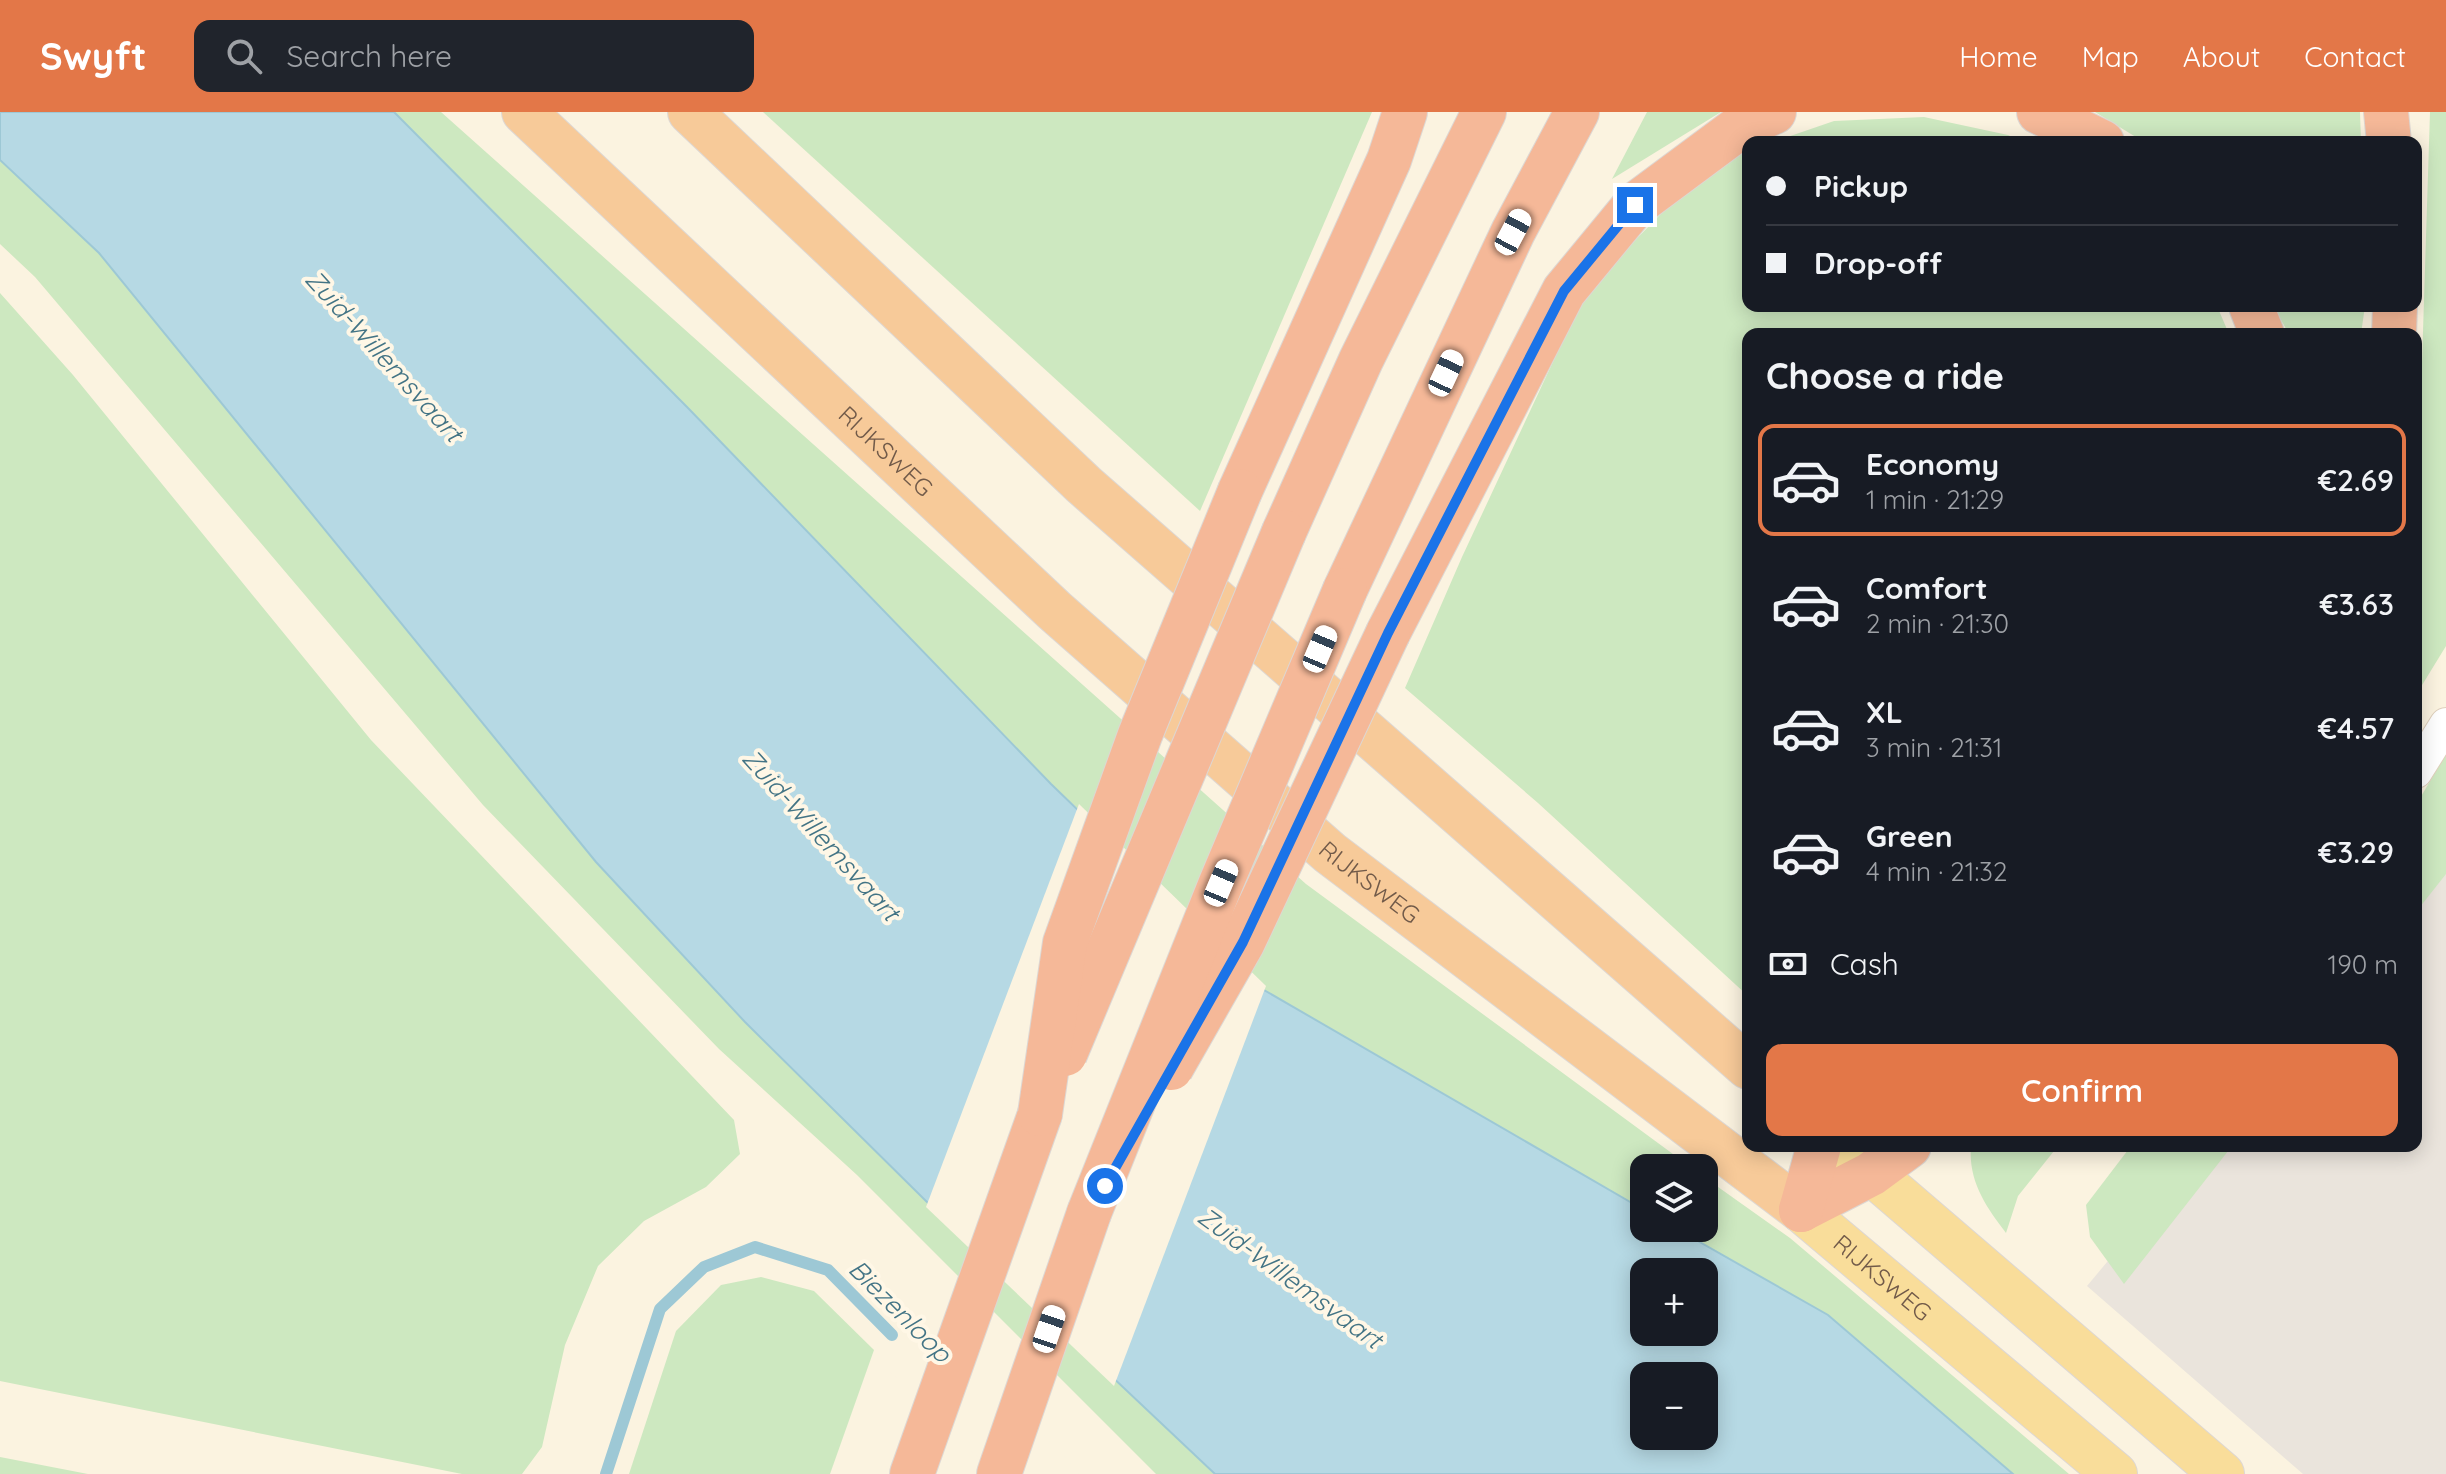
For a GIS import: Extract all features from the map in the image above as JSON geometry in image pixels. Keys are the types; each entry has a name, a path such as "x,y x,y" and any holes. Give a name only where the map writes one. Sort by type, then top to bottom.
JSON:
{"highway":[{"name":"RIJKSWEG","path":"524,112 1055,611 1238,775 1330,853 1801,1210"},
{"path":"690,112 1084,485 1742,1062"},
{"path":"1040,1114 1065,943 1140,735 1240,491 1389,160 1405,112"},
{"path":"912,1474 1040,1114 1284,532 1361,360 1484,112"},
{"path":"999,1474 1089,1213 1221,883 1345,590 1513,232 1577,112"},
{"path":"1089,1213 1243,942 1388,633 1564,291 1635,205 1740,127 1774,112"},
{"path":"2039,112 2089,136"},
{"path":"2386,112 2388,136"},
{"path":"1801,1210 1817,1152"},
{"path":"1801,1210 1855,1160 1886,1152"}],"main road":[{"path":"1855,1160 2222,1474"},
{"name":"RIJKSWEG","path":"1801,1210 2115,1474"}],"street":[{"path":"2422,762 2446,724"}],"shaded area":[{"path":"2446,855 2446,1474 2303,1474 2087,1286 2199,1152 2422,1152 2422,884"}],"green space":[{"path":"394,112 441,112 1306,884 1673,1154 1630,1154 1630,1202 1264,990 1174,897 1051,784 688,408"},
{"path":"763,112 1372,112 1200,511"},
{"path":"1647,112 1721,112 1612,179"},
{"path":"2095,112 2360,112 2361,136 2134,136"},
{"path":"2430,112 2446,112 2446,646 2422,685 2422,363"},
{"path":"1924,117 2010,136 1790,136 1834,121"},
{"path":"1742,154 1742,312 2220,312 2226,328 1742,328 1742,990 1538,803 1405,688 1462,557 1586,291 1681,193"},
{"path":"0,160 99,253 596,862 745,1022 928,1203 1215,1474 1156,1474 857,1175 719,1049 483,805 35,277 0,244"},
{"path":"0,293 73,375 371,740 734,1120 740,1154 706,1187 644,1221 598,1266 565,1345 542,1447 522,1474 462,1474 0,1381"},
{"path":"2276,312 2364,312 2362,328 2286,328"},
{"path":"2446,754 2446,874 2422,904 2422,795"},
{"path":"1971,1152 2053,1152 2018,1196 2006,1233 1975,1182"},
{"path":"2126,1152 2227,1152 2124,1284 2090,1237 2086,1205"},
{"path":"1718,1187 1790,1238 2069,1474 2013,1474 1828,1315 1700,1242 1718,1242"},
{"path":"761,1277 814,1291 874,1350 830,1474 629,1474 676,1331 721,1285"},
{"path":"0,1457 88,1474 0,1474"}],"water":[{"name":"Zuid-Willemsvaart","path":"0,112 394,112 688,408 1051,784 1264,990 1630,1202 1630,1242 1700,1242 1828,1315 2013,1474 1215,1474 928,1203 745,1022 596,862 99,253 0,160"}],"pier":[{"path":"1079,804 1266,986 1114,1386 926,1207"},
{"path":"899,1283 1079,1474 995,1474 873,1355"}],"waterway":[{"name":"Biezenloop","path":"606,1474 660,1309 704,1267 755,1247 828,1270 892,1335"}],"route":[{"path":"1105,1186 1243,942 1388,633 1564,291 1635,205"}]}
